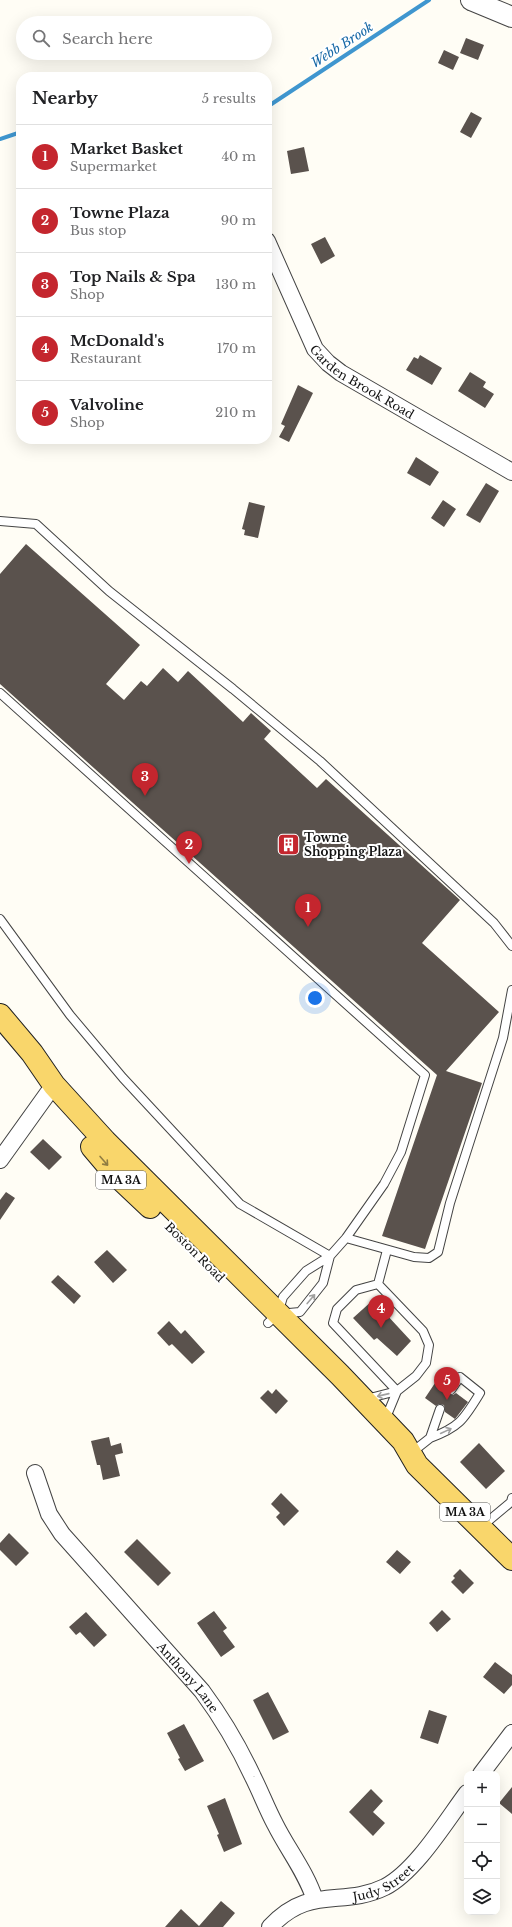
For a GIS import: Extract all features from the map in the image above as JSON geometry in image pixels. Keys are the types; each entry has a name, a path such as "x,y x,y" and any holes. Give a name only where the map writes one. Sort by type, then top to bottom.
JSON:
{"main road":[{"name":"Boston Road","path":"0,1015 17,1048 48,1093 114,1173 273,1319 363,1399 404,1440 414,1459 512,1558"},
{"name":"Boston Road","path":"0,1015 32,1053 54,1085 105,1141 397,1453 414,1459"}],"street":[{"path":"471,0 512,17"},
{"name":"Garden Brook Road","path":"272,252 315,349 328,363 341,373 512,472"},
{"path":"0,1160 48,1093"},
{"name":"Anthony Lane","path":"35,1473 49,1514 62,1534 202,1691 230,1731 254,1778 275,1825 308,1881 314,1900"},
{"path":"483,1771 512,1733"},
{"name":"Judy Street","path":"270,1927 288,1911 314,1900 365,1894 397,1880 417,1858 464,1797"}],"lane":[{"path":"0,521 36,524 109,591 233,689 320,761 494,923 512,946"},
{"path":"0,693 424,1075 401,1152 384,1184 346,1238 330,1256 306,1271 283,1297 273,1319"},
{"path":"0,919 70,1015 120,1075 240,1204 330,1256"},
{"path":"346,1238 414,1258 429,1258 438,1252 450,1203 503,1038 512,990"},
{"path":"378,1284 387,1250"},
{"path":"273,1319 300,1312 323,1284 330,1256"},
{"path":"378,1284 356,1290 337,1309 333,1323 397,1391"},
{"path":"363,1399 397,1391 416,1376 426,1363 429,1345 423,1331 378,1284"},
{"path":"430,1438 449,1431 462,1421 480,1393 460,1377 451,1390"},
{"path":"385,1421 397,1391"},
{"path":"414,1459 430,1438 440,1409"},
{"path":"480,1527 512,1501"}],"building":[{"path":"466,38 484,45 478,60 460,53"},
{"path":"444,50 459,57 453,70 438,63"},
{"path":"471,112 482,118 471,138 460,132"},
{"path":"304,147 309,171 291,174 287,151"},
{"path":"325,237 335,256 321,264 311,244"},
{"path":"420,355 442,368 432,385 406,370 414,357 418,359"},
{"path":"470,372 486,382 483,387 494,394 485,408 458,391"},
{"path":"298,385 313,393 289,442 279,437 285,426 281,424"},
{"path":"416,457 439,472 430,486 407,473"},
{"path":"486,483 499,491 480,523 466,515"},
{"path":"443,500 456,509 444,527 431,518"},
{"path":"249,502 265,506 258,538 244,535 245,530 242,529"},
{"name":"Towne Shopping Plaza","path":"26,544 140,645 106,684 124,700 141,681 147,686 163,668 178,682 188,671 243,722 251,713 271,731 264,739 317,788 326,779 460,900 422,943 499,1012 446,1071 482,1083 425,1249 382,1236 437,1075 0,684 0,574"},
{"path":"43,1139 62,1157 49,1170 30,1152"},
{"path":"6,1192 15,1198 0,1220 0,1200"},
{"path":"107,1250 127,1270 113,1283 94,1262"},
{"path":"58,1275 81,1296 74,1304 51,1282"},
{"path":"373,1300 411,1341 397,1356 377,1338 374,1340 353,1318"},
{"path":"169,1321 181,1334 185,1330 205,1352 192,1364 172,1344 169,1346 157,1333"},
{"path":"437,1380 447,1387 446,1392 448,1395 453,1395 456,1393 468,1402 455,1419 445,1412 444,1405 439,1404 436,1406 425,1398"},
{"path":"276,1389 288,1401 276,1414 260,1398 268,1390 272,1394"},
{"path":"109,1437 111,1446 121,1443 123,1453 115,1455 120,1476 103,1480 100,1465 97,1465 91,1441"},
{"path":"479,1443 505,1471 486,1489 460,1462"},
{"path":"281,1493 299,1511 284,1526 276,1517 280,1513 271,1504"},
{"path":"9,1533 29,1553 16,1566 0,1550 0,1543"},
{"path":"137,1539 171,1573 158,1586 124,1552"},
{"path":"397,1550 411,1562 400,1574 386,1562"},
{"path":"460,1569 474,1583 463,1594 451,1582 455,1578 453,1576"},
{"path":"442,1610 451,1619 437,1632 429,1623"},
{"path":"214,1611 227,1628 223,1631 235,1647 221,1657 197,1623"},
{"path":"86,1612 107,1635 94,1647 80,1632 76,1635 69,1627"},
{"path":"495,1662 512,1675 512,1685 504,1694 483,1677"},
{"path":"268,1692 289,1732 273,1740 253,1700"},
{"path":"429,1710 447,1716 438,1744 420,1738"},
{"path":"184,1724 204,1761 185,1771 167,1733"},
{"path":"512,1787 512,1814 500,1804 500,1802"},
{"path":"371,1789 383,1801 373,1812 385,1823 373,1836 349,1812"},
{"path":"225,1798 242,1844 224,1852 217,1835 219,1834 207,1806"},
{"path":"221,1901 235,1913 223,1927 165,1927 181,1909 199,1926"}],"waterway":[{"name":"Webb Brook","path":"272,104 429,0"},
{"name":"Webb Brook","path":"0,139 16,134"}],"place":[{"name":"Top Nails & Spa","path":"145,796"},
{"name":"Towne Shopping Plaza","path":"289,844"},
{"name":"Towne Plaza","path":"189,864"},
{"name":"Market Basket","path":"308,927"},
{"name":"McDonald's","path":"381,1328"},
{"name":"Valvoline","path":"447,1400"}]}
